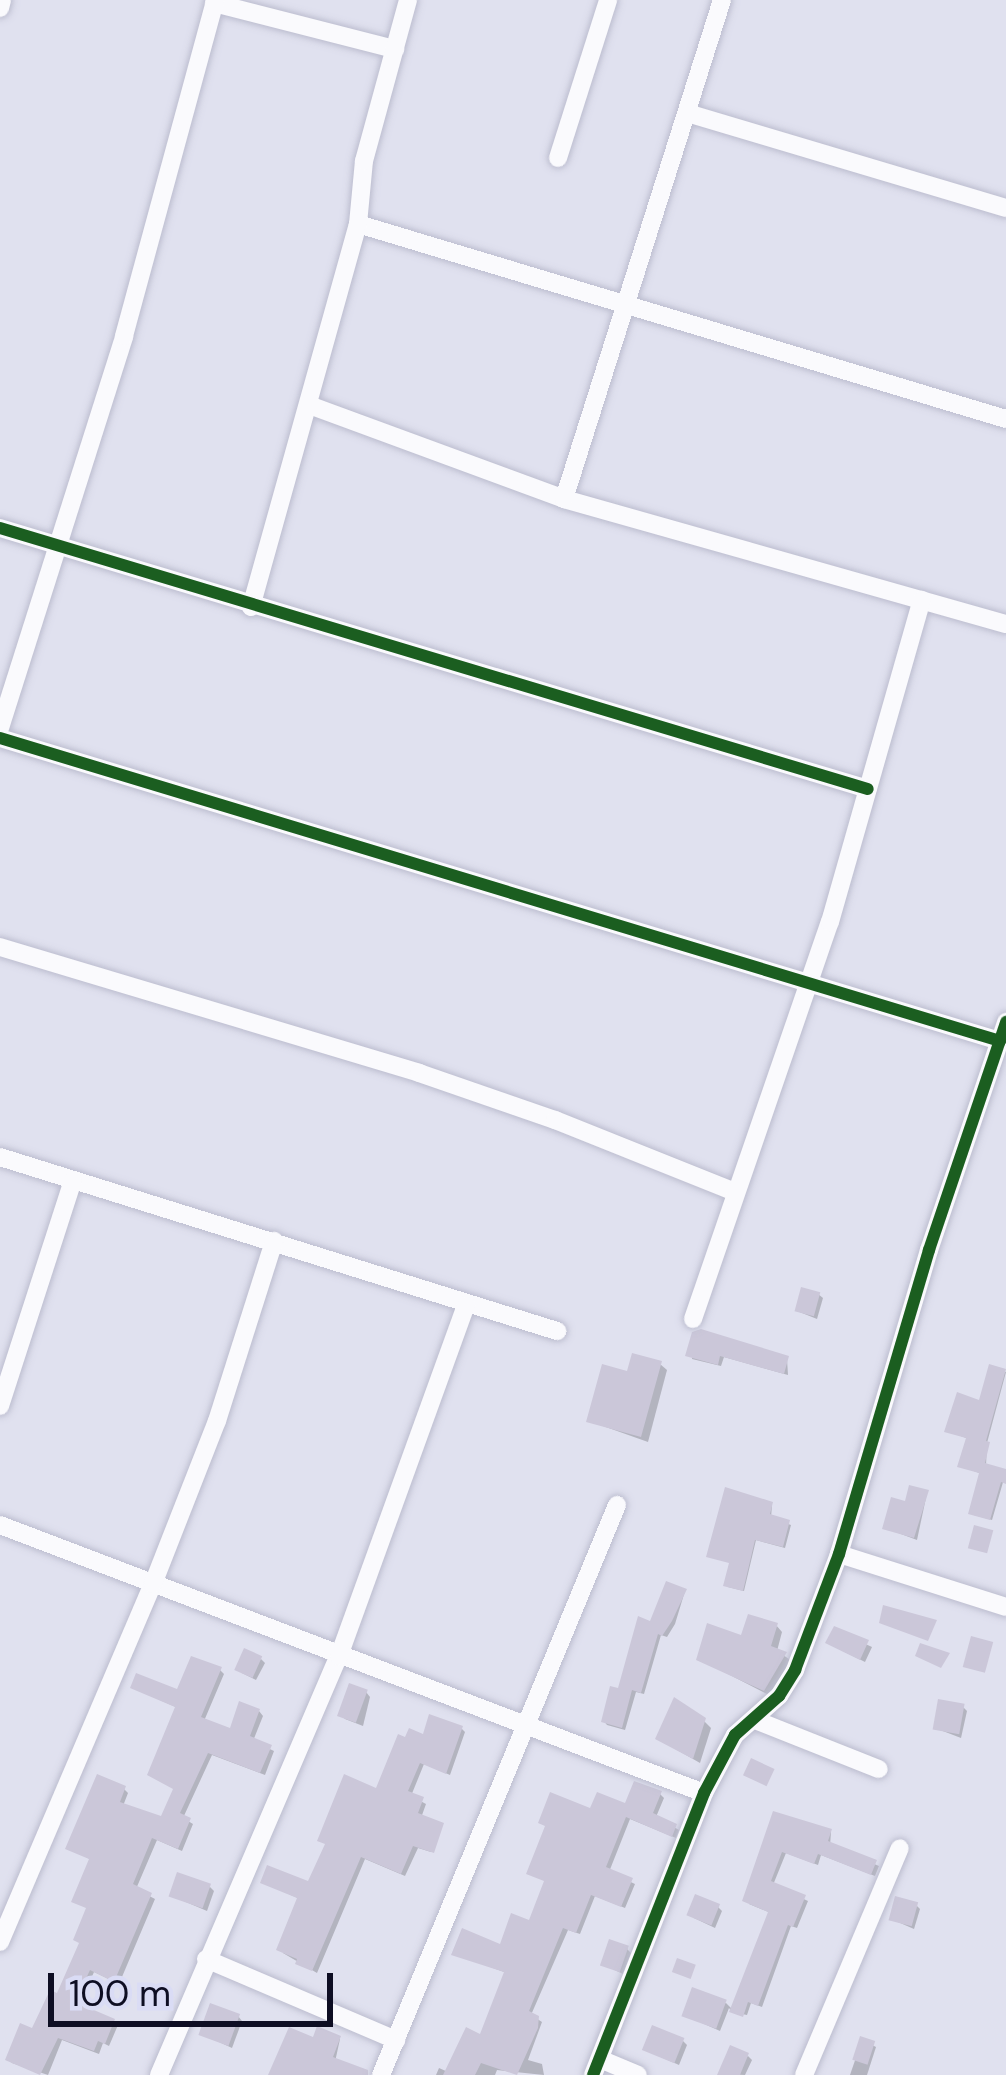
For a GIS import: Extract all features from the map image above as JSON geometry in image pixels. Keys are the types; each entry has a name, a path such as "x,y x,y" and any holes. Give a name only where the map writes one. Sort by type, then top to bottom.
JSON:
{"street":[{"path":"251,607 358,224 364,161 408,0"},
{"path":"558,158 608,0"},
{"path":"565,499 722,0"},
{"path":"0,728 124,336 214,1 395,49"},
{"path":"687,113 1006,208"},
{"path":"358,224 1006,419"},
{"path":"309,405 565,499 1006,624"},
{"path":"0,528 868,789"},
{"path":"693,1318 806,986 922,600"},
{"path":"0,738 549,902 806,986 1003,1031 929,1250 839,1554 795,1670 755,1720 735,1735 704,1793 596,2067 638,2075"},
{"path":"0,946 419,1073 555,1120 735,1192"},
{"path":"0,1157 557,1331"},
{"path":"0,1406 73,1180"},
{"path":"0,1942 217,1421 274,1241"},
{"path":"159,2075 339,1656 466,1305"},
{"path":"381,2075 617,1505"},
{"path":"0,1525 704,1793"},
{"path":"839,1554 1006,1607"},
{"path":"755,1720 879,1769"},
{"path":"804,2075 900,1848"},
{"path":"206,1959 396,2040"}],"building":[{"path":"801,1287 820,1292 814,1316 795,1311"},
{"path":"701,1329 789,1356 784,1374 720,1356 718,1365 685,1356 692,1332"},
{"path":"632,1353 662,1361 641,1437 586,1422 602,1364 627,1371"},
{"path":"989,1364 1006,1369 986,1441 990,1442 985,1463 1006,1469 1006,1484 1001,1482 990,1520 968,1514 979,1473 957,1467 966,1438 944,1432 957,1392 979,1400"},
{"path":"909,1485 929,1490 914,1538 882,1529 891,1497 905,1501"},
{"path":"725,1487 773,1502 770,1514 790,1520 783,1547 755,1540 743,1591 723,1586 729,1563 706,1557"},
{"path":"974,1525 993,1530 987,1553 968,1548"},
{"path":"666,1581 687,1589 672,1621 662,1636 658,1634 641,1693 632,1690 622,1728 601,1722 610,1686 618,1688 638,1616 650,1621"},
{"path":"883,1605 937,1620 928,1641 879,1623"},
{"path":"748,1614 778,1623 771,1646 787,1652 764,1691 696,1660 707,1623 741,1635"},
{"path":"834,1626 869,1640 860,1660 825,1643"},
{"path":"971,1636 993,1642 985,1673 963,1667"},
{"path":"920,1643 950,1653 941,1668 915,1656"},
{"path":"244,1648 262,1656 253,1678 234,1670"},
{"path":"191,1656 222,1667 201,1717 230,1728 239,1701 260,1709 250,1736 272,1745 260,1773 208,1753 180,1813 191,1818 178,1849 152,1838 133,1884 152,1893 114,1982 90,1970 75,2002 115,2019 105,2044 98,2041 94,2051 58,2038 40,2075 5,2060 20,2023 32,2028 50,1990 57,1993 79,1943 73,1940 86,1908 71,1902 89,1859 65,1849 97,1774 126,1786 120,1802 161,1816 173,1789 147,1775 175,1707 130,1688 136,1673 177,1689"},
{"path":"349,1683 368,1690 356,1723 337,1716"},
{"path":"674,1697 706,1718 693,1759 655,1739"},
{"path":"938,1699 965,1704 959,1734 933,1730"},
{"path":"429,1714 463,1726 446,1774 420,1763 408,1791 424,1797 418,1813 444,1823 434,1853 413,1846 401,1874 361,1857 312,1971 295,1964 297,1959 276,1950 297,1898 260,1883 267,1865 308,1881 325,1844 317,1841 344,1774 376,1788 398,1734 405,1737 409,1728 423,1734"},
{"path":"751,1758 775,1769 767,1786 743,1775"},
{"path":"634,1781 662,1791 653,1813 677,1824 672,1837 626,1817 606,1867 633,1878 621,1907 591,1895 576,1933 563,1928 529,2011 539,2016 538,2028 517,2075 481,2063 475,2075 443,2075 466,2027 480,2034 504,1972 451,1955 462,1928 500,1944 511,1913 529,1920 544,1881 526,1874 545,1826 538,1823 550,1792 590,1808 597,1792 625,1803"},
{"path":"773,1811 832,1829 828,1841 877,1860 871,1875 818,1854 814,1864 782,1852 771,1881 806,1895 793,1927 788,1925 758,2006 748,2002 743,2017 729,2012 768,1912 742,1901"},
{"path":"177,1872 211,1884 203,1908 169,1897"},
{"path":"695,1894 720,1904 711,1925 686,1915"},
{"path":"895,1896 918,1902 912,1926 889,1920"},
{"path":"609,1939 629,1946 620,1972 600,1965"},
{"path":"677,1958 696,1965 691,1979 672,1972"},
{"path":"692,1987 727,2000 716,2029 681,2016"},
{"path":"210,2003 240,2014 228,2046 198,2035"},
{"path":"652,2025 684,2038 674,2063 642,2050"},
{"path":"317,2026 341,2036 333,2057 368,2070 368,2075 268,2075 289,2027 313,2037"},
{"path":"860,2036 875,2041 867,2065 852,2060"},
{"path":"730,2045 749,2053 740,2075 717,2075"}],"cycle path":[{"path":"0,528 868,789"},
{"path":"0,738 1000,1041"},
{"path":"593,2075 704,1793 735,1735 779,1696 795,1670 839,1554 929,1250 1006,1022"}]}
